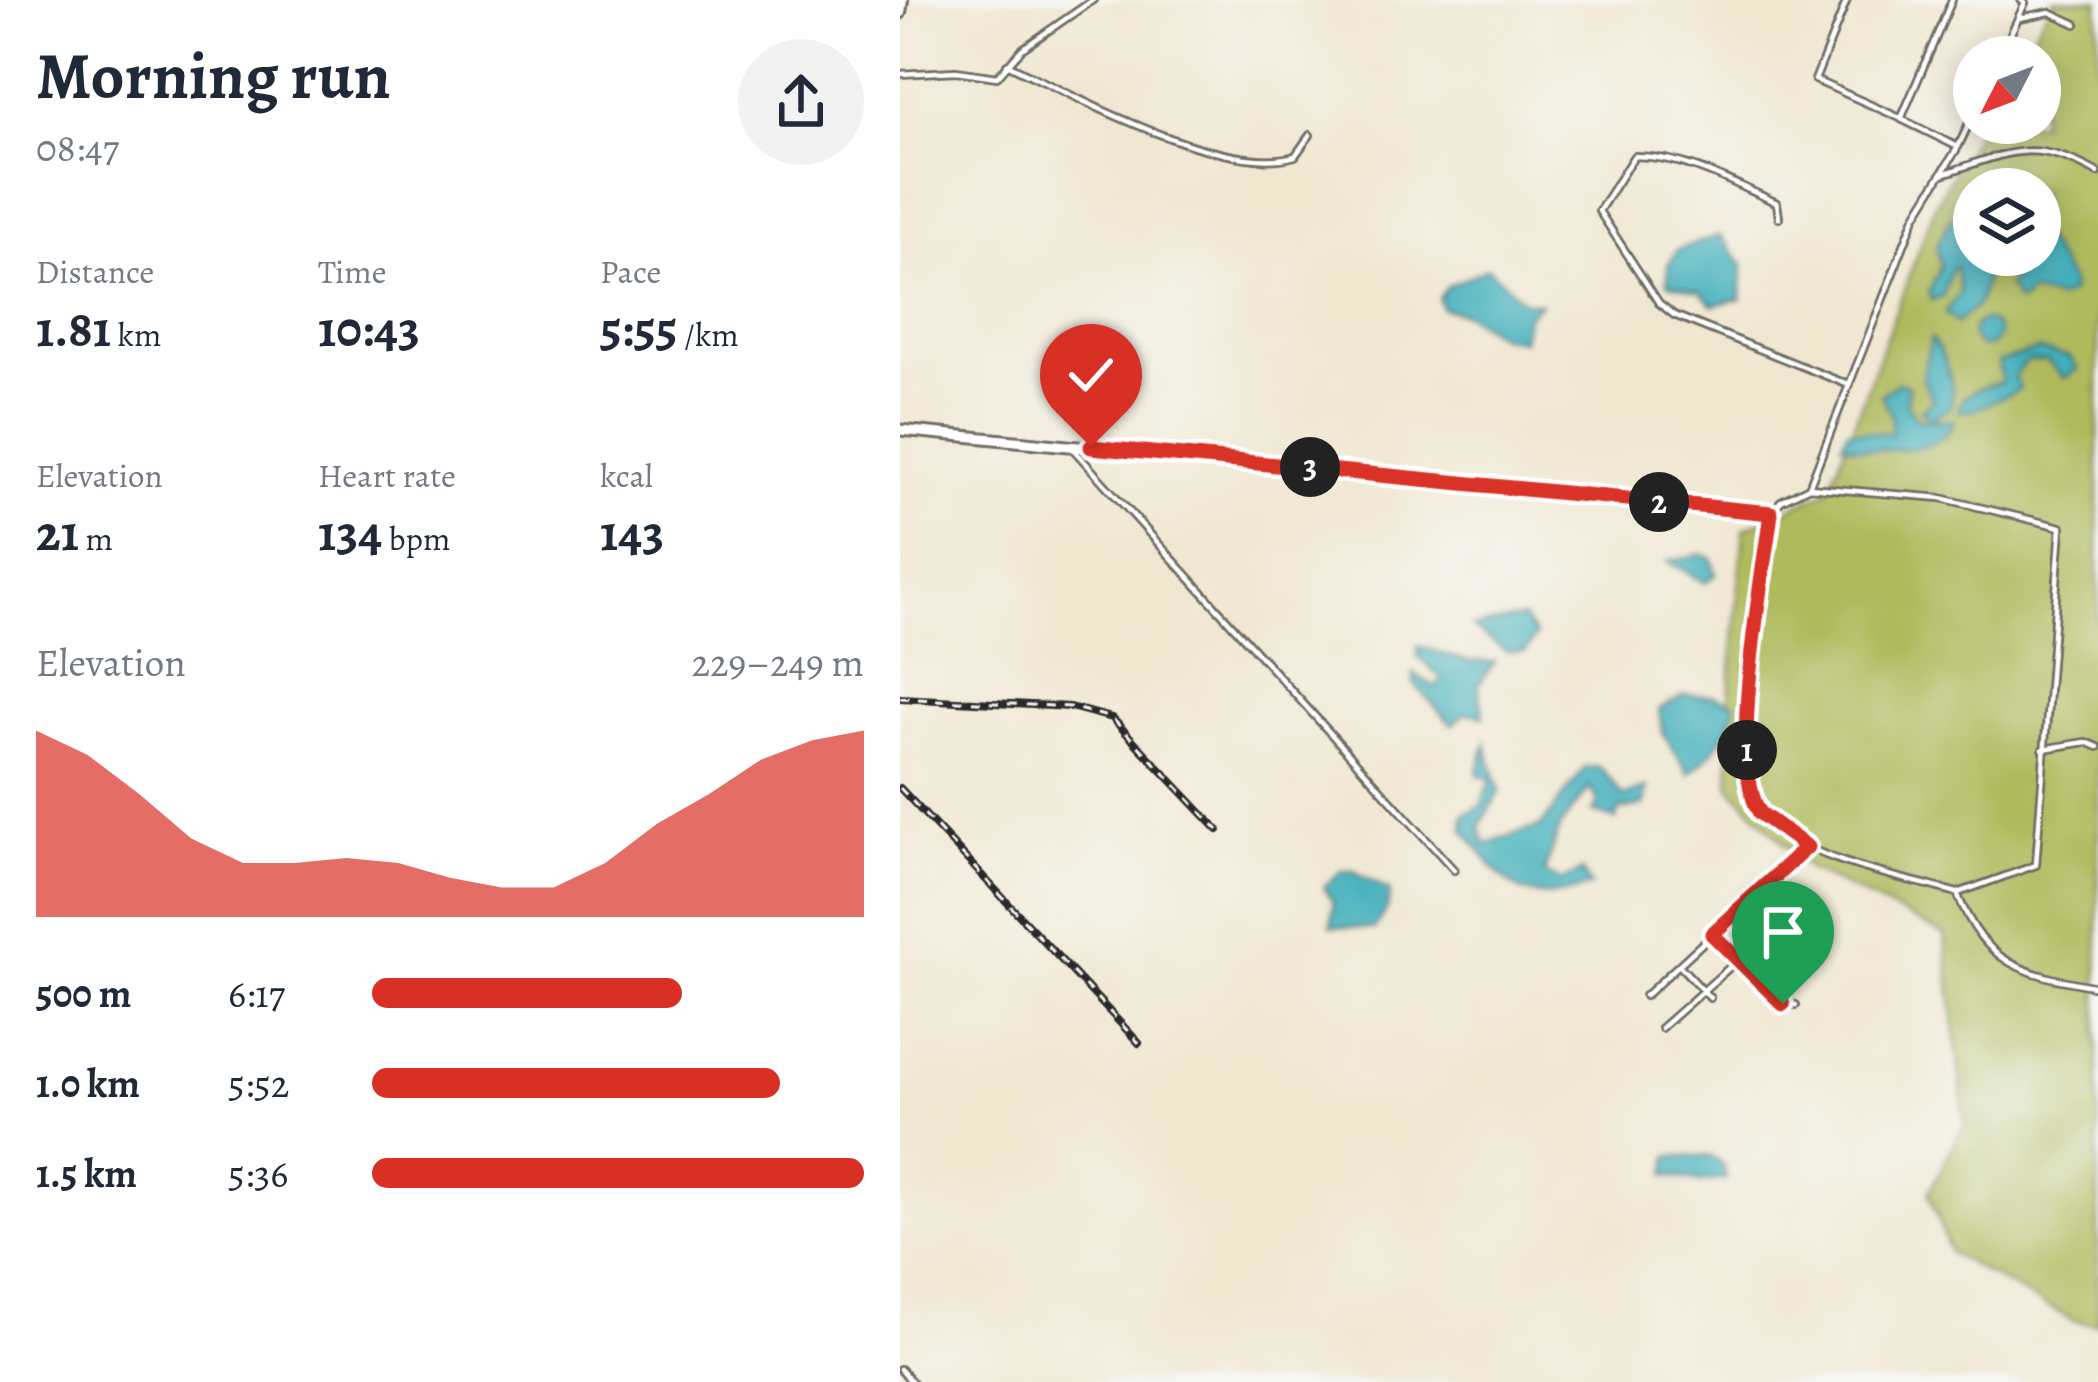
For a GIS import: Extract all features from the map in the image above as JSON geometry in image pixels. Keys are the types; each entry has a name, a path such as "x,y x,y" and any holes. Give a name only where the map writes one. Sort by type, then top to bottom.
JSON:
{"main road":[{"path":"900,13 902,0"}],"street":[{"path":"900,74 949,71 997,77 1007,64 1093,0"},
{"path":"1847,0 1815,80 1958,147"},
{"path":"1901,118 1952,0"},
{"path":"2010,36 2025,3 2020,0"},
{"path":"2050,12 2056,2"},
{"path":"2018,18 2050,12 2076,24"},
{"path":"1007,64 1136,126 1250,162 1295,156 1310,135"},
{"path":"1810,487 1915,217 1959,144"},
{"path":"1943,174 2002,154 2038,150 2060,152 2098,173"},
{"path":"1779,218 1777,203 1690,163 1646,156 1634,157 1622,169 1599,211 1659,303 1674,315 1849,385"},
{"path":"900,430 1771,513"},
{"path":"1070,445 1454,870"},
{"path":"1810,487 1941,498 2061,527 2036,865 1957,893 1807,847 1760,813 1748,765 1748,703 1771,513 1780,501 1810,487"},
{"path":"2043,749 2097,744"},
{"path":"1645,996 1807,847"},
{"path":"1957,893 1988,943 2015,969 2098,987"},
{"path":"1712,934 1783,1004 1796,1005"},
{"path":"1661,1028 1739,959"},
{"path":"1679,965 1710,998"},
{"path":"900,1369 912,1382"}],"green space":[{"path":"2053,0 2098,0 2098,1324 2074,1321 1950,1253 1929,1193 1965,1123 1945,935 1809,869 1730,787 1728,709 1744,529 1829,490 1936,204 1953,174 1953,276 2061,276 2061,168 1956,168 1970,144 2061,144 2061,36 2032,36"}],"water":[{"path":"1953,219 1953,267 1943,296 1932,300 1929,292 1941,266 1936,247"},
{"path":"1720,235 1743,265 1741,299 1712,305 1701,292 1668,283 1668,265 1677,250"},
{"path":"2061,267 2071,283 2070,293 2059,299 2031,293 2018,303 2008,286 2014,276 2061,276"},
{"path":"1488,268 1525,302 1540,303 1526,317 1522,340 1500,336 1465,314 1442,308 1439,298 1448,286"},
{"path":"1957,276 1986,276 1978,305 1957,323 1945,313 1960,292"},
{"path":"1985,321 1998,334 1985,347 1972,334"},
{"path":"1931,338 1945,361 1952,390 1950,408 1930,418 1921,409 1933,401 1922,378"},
{"path":"2038,350 2070,357 2078,369 2064,378 2047,361 2027,361 2014,376 2020,389 1974,410 1959,411 1968,395 2002,382 1998,362"},
{"path":"1898,382 1908,386 1907,406 1918,419 1954,421 1946,433 1921,447 1904,449 1842,443 1848,429 1891,434 1892,417 1881,395"},
{"path":"1703,554 1712,559 1716,575 1705,583 1667,561"},
{"path":"1523,618 1536,636 1526,651 1507,652 1472,627"},
{"path":"1418,646 1466,661 1495,662 1478,685 1484,716 1466,713 1452,725 1414,684 1414,674 1436,687 1441,678 1418,656"},
{"path":"1684,695 1716,696 1736,704 1719,744 1689,774 1663,734 1659,709"},
{"path":"1486,744 1500,792 1480,826 1484,844 1541,826 1585,768 1600,767 1623,796 1647,788 1644,805 1618,811 1616,820 1593,812 1598,802 1590,788 1561,825 1544,873 1562,881 1582,871 1591,886 1546,895 1517,888 1492,866 1464,830 1464,814 1481,806 1491,779 1477,774"},
{"path":"1341,871 1354,871 1390,891 1387,910 1374,929 1331,926 1333,902 1324,887"},
{"path":"1669,1156 1709,1156 1723,1164 1726,1179 1701,1182 1666,1175"}],"railway":[{"path":"900,698 1070,707 1112,718 1218,830"},
{"path":"900,788 1139,1043"}],"route":[{"path":"1091,447 1771,513 1748,703 1748,765 1752,797 1760,813 1807,847 1712,934 1783,1004"}]}
